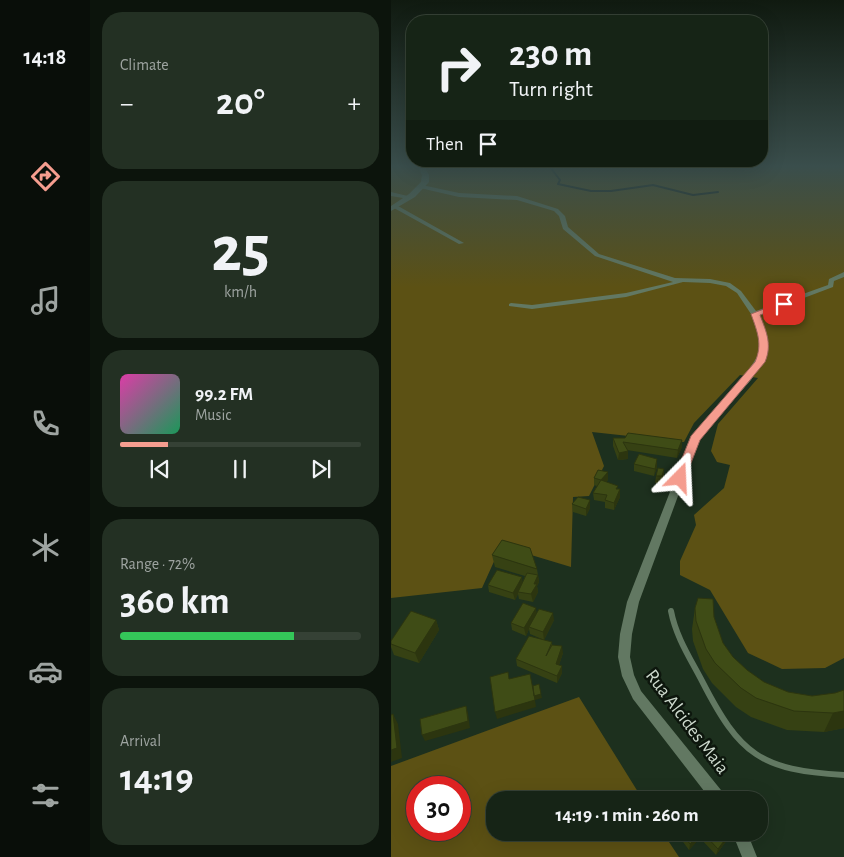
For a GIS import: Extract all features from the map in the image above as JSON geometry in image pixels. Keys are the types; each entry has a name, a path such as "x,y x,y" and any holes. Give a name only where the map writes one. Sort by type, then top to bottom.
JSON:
{"street":[{"path":"546,207 556,210 562,216 565,228 597,255 659,276 685,281"},
{"path":"393,208 461,243"},
{"path":"755,314 831,286 831,280 844,274"},
{"path":"511,305 532,308 626,295 685,281"},
{"name":"Rua Alcides Maia","path":"685,281 710,281 729,284 735,287 755,314 764,338 764,352 748,378 695,438 633,602 625,641 624,657 628,676 637,695 712,791"},
{"path":"743,841 750,857"}],"lane":[{"path":"671,611 673,625 680,642 706,689 733,733 745,748 769,762 819,774 844,775"}],"shaded area":[{"path":"391,207 844,207 844,658 825,668 782,669 748,653 710,590 680,575 680,561 696,525 694,515 724,488 730,465 717,462 711,451 718,424 758,378 740,375 694,423 684,442 592,432 604,466 589,496 573,497 571,567 501,546 482,588 391,598"},
{"path":"579,697 637,791 486,791 486,841 668,841 679,857 391,857 391,766"}],"building":[{"path":"628,433 682,440 678,450 623,442 628,451 619,453 613,438 625,438"},
{"path":"639,454 657,459 655,469 634,464"},
{"path":"658,468 664,469 662,476 656,476"},
{"path":"598,470 608,472 601,480 594,478"},
{"path":"601,480 618,486 616,489 620,489 614,503 605,500 607,495 593,493"},
{"path":"578,497 590,500 586,509 572,504"},
{"path":"502,540 530,548 537,569 492,555"},
{"path":"497,570 522,577 513,593 488,585"},
{"path":"527,573 538,575 534,584 537,584 531,594 518,592"},
{"path":"698,598 713,599 714,617 723,643 733,657 747,670 764,682 788,692 812,696 844,690 844,711 833,713 794,711 756,698 741,688 715,663 706,649 696,621 695,608"},
{"path":"523,603 536,608 524,628 511,623"},
{"path":"539,609 553,613 543,632 529,627"},
{"path":"411,611 436,620 415,653 391,644 391,641"},
{"path":"529,636 552,642 546,656 552,645 562,646 556,664 562,666 557,676 516,659"},
{"path":"508,672 509,679 530,674 535,700 495,712 490,677"},
{"path":"539,684 541,694 534,696 533,686"},
{"path":"466,706 468,721 422,735 420,719"},
{"path":"393,714 397,748 391,750 391,715"},
{"path":"710,841 724,841 718,849"}],"route":[{"path":"680,478 695,438 748,378 764,352 762,328 755,314 784,304"}]}
